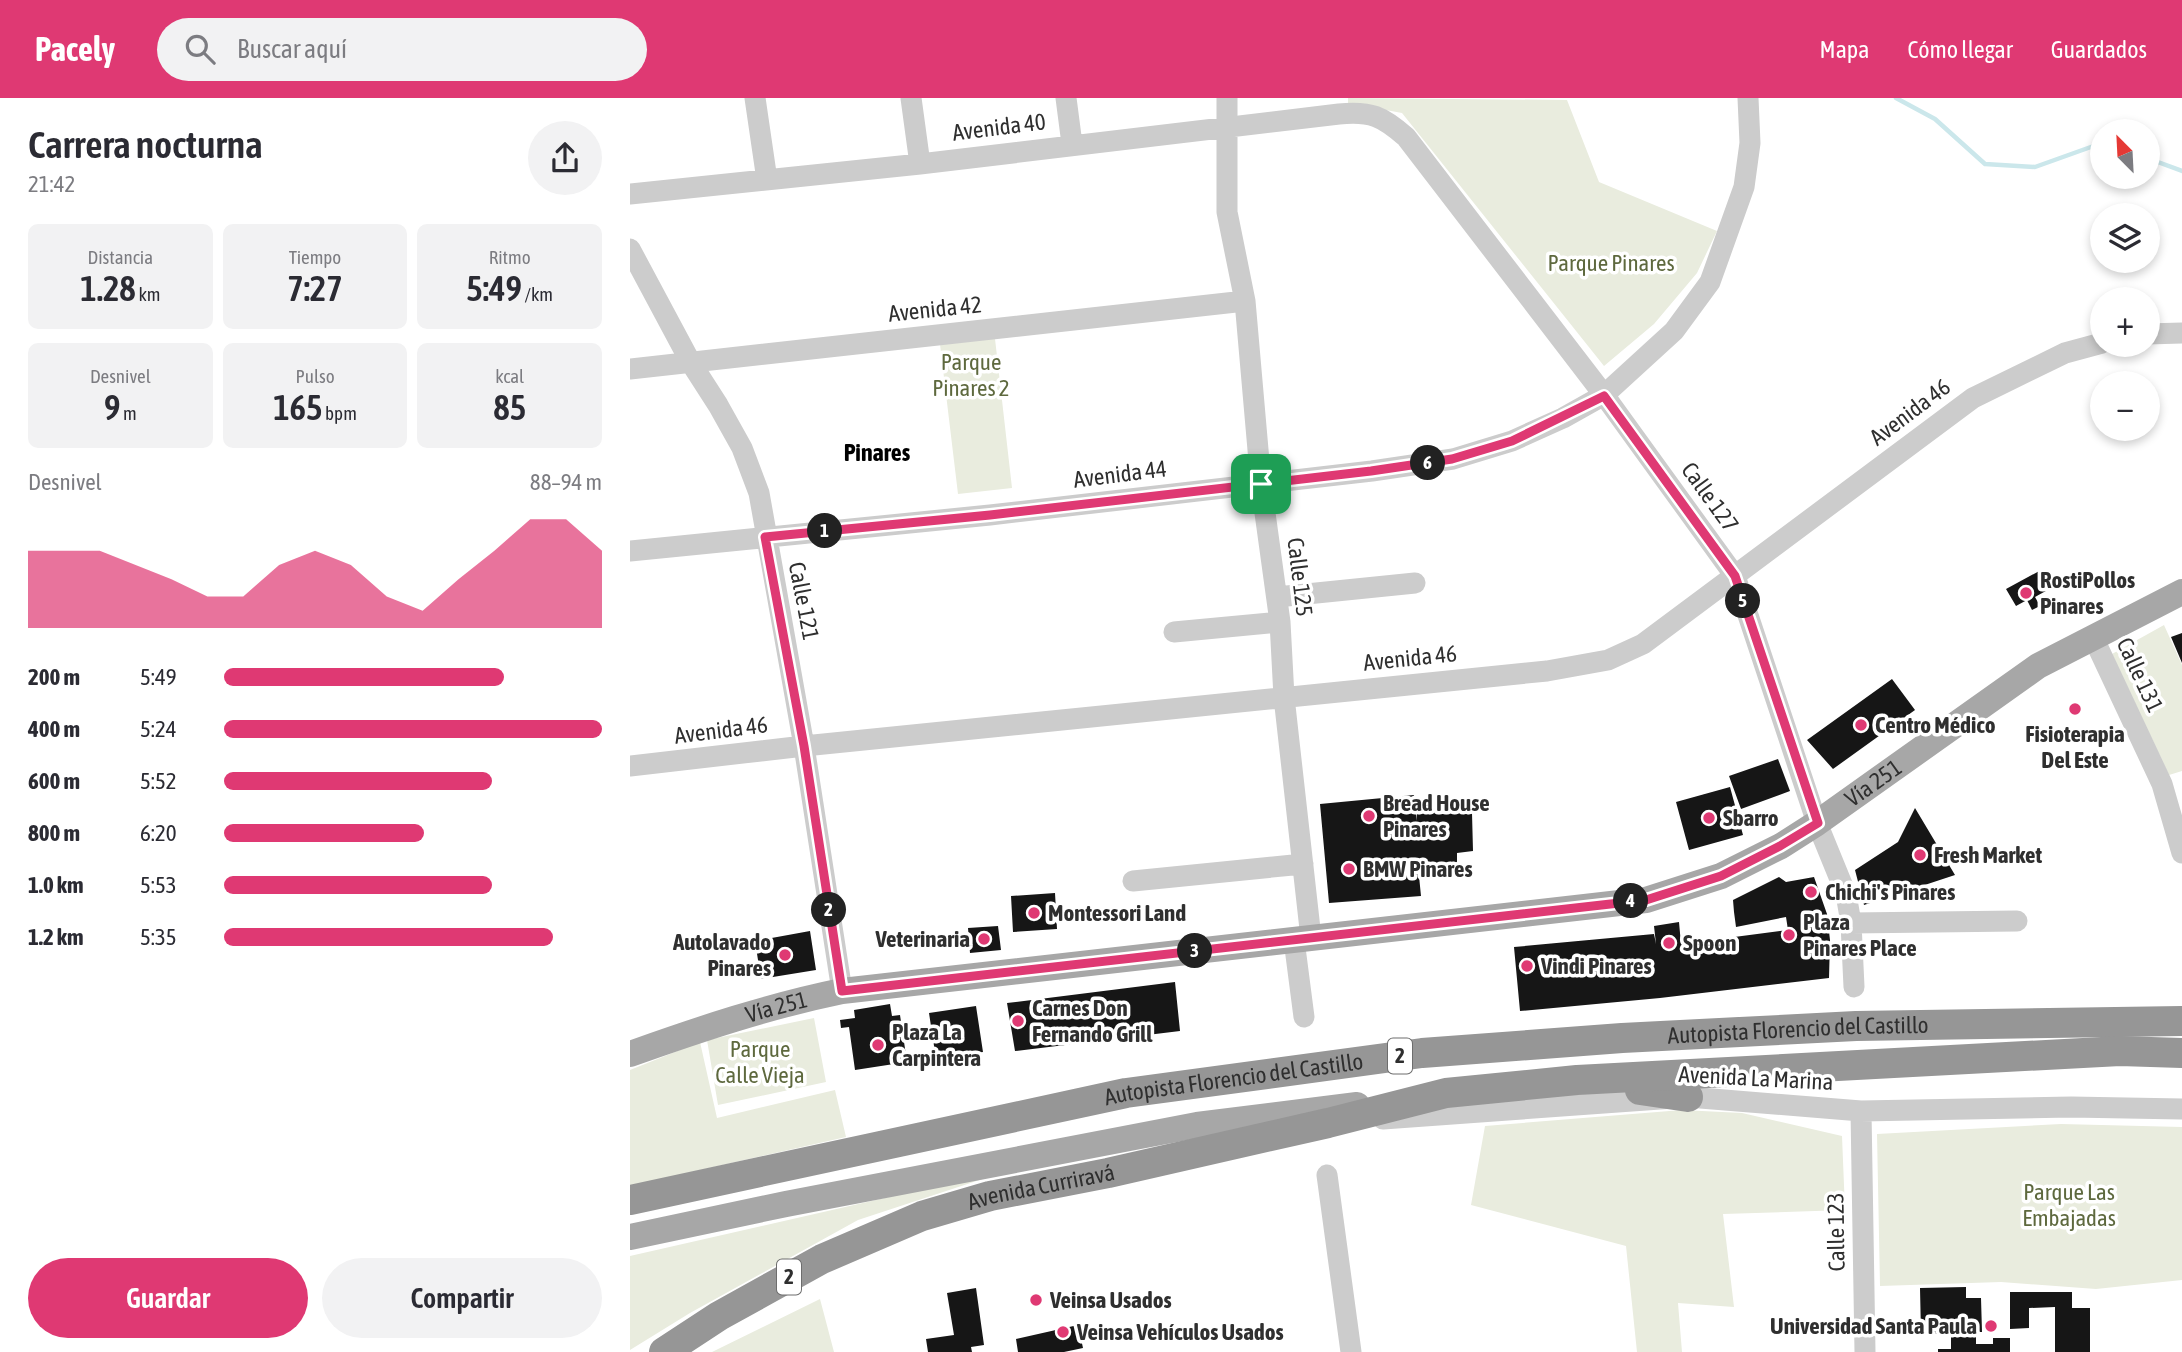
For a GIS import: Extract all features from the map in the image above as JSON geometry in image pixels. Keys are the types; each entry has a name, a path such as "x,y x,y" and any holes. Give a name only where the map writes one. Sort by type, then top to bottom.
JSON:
{"highway":[{"name":"Autopista Florencio del Castillo","path":"630,1200 1126,1093 1422,1053 1622,1038 1856,1026 2182,1021"},
{"name":"Autopista Florencio del Castillo","path":"1446,1093 1577,1080 2120,1051 2182,1053"},
{"path":"1577,1080 1688,1097"},
{"name":"Avenida Curriravá","path":"664,1352 719,1316 822,1259 922,1216 990,1196 1108,1173 1446,1093"}],"main road":[{"name":"Vía 251","path":"630,1054 750,1014 842,991 1646,900 1721,876 1780,846 1818,823 2038,666 2182,592"},
{"name":"Autopista Florencio del Castillo","path":"630,1237 786,1204 1197,1125 1446,1093"}],"street":[{"path":"755,98 767,180"},
{"path":"911,98 920,163"},
{"path":"1066,98 1072,144"},
{"name":"Calle 125","path":"1227,98 1227,212 1245,301 1261,484 1280,622 1284,697 1303,864 1304,1017"},
{"name":"Avenida 44","path":"630,551 1004,514 1261,484 1452,459 1512,441 1604,396 1674,331 1710,282 1744,187 1751,143 1748,98"},
{"name":"Avenida 40","path":"630,194 1348,113 1375,114"},
{"name":"Calle 127","path":"1375,114 1406,137 1604,396 1735,576 1818,823 1846,894 1852,923 1854,987"},
{"name":"Calle 121","path":"630,249 691,363 742,448 760,493 765,537 804,746 842,991"},
{"name":"Avenida 42","path":"630,369 1245,301"},
{"path":"2160,334 2182,333"},
{"name":"Avenida 46","path":"630,766 1547,670 1608,660 1643,644 1973,398 2065,353 2090,346"},
{"path":"1277,597 1415,583"},
{"path":"1174,632 1280,622"},
{"name":"Calle 131","path":"2093,637 2162,784 2182,853"},
{"path":"1133,881 1303,864"},
{"path":"1852,923 2017,920"},
{"name":"Avenida La Marina","path":"1328,1123 1688,1097 1861,1111 2071,1107 2182,1109"},
{"name":"Calle 123","path":"1861,1111 1865,1352"},
{"path":"1327,1175 1351,1352"}],"green space":[{"name":"Parque Pinares","path":"1348,98 1567,100 1599,182 1717,231 1697,273 1654,324 1604,366 1402,113 1348,103"},
{"name":"Parque Pinares 2","path":"994,330 1012,488 958,494 939,336"},
{"path":"2164,625 2182,665 2182,771 2169,775 2112,654"},
{"name":"Parque Calle Vieja","path":"814,1018 826,1082 718,1105 707,1040"},
{"path":"700,1042 717,1118 835,1090 846,1137 630,1186 630,1070"},
{"path":"1682,1110 1742,1113 1842,1136 1845,1210 1723,1214 1734,1307 1678,1303 1682,1352 1637,1352 1626,1246 1471,1205 1485,1126"},
{"name":"Parque Las Embajadas","path":"2061,1124 2182,1127 2182,1280 2096,1289 2001,1282 1880,1286 1877,1134"},
{"path":"1016,1168 858,1220 690,1313 630,1350 630,1256"},
{"path":"820,1299 834,1352 712,1352"}],"building":[{"name":"RostiPollos Pinares","path":"2043,569 2053,587 2035,597 2040,606 2032,610 2027,600 2016,606 2006,589"},
{"path":"2182,633 2182,663 2171,637"},
{"name":"Centro Médico","path":"1892,679 1915,710 1833,769 1807,740"},
{"path":"1778,759 1790,791 1741,809 1729,776"},
{"name":"Sbarro","path":"1730,787 1743,835 1689,850 1676,802"},
{"path":"1414,795 1417,821 1417,806 1450,802 1451,813 1472,813 1473,851 1457,853 1457,874 1419,876 1421,896 1329,903 1320,804"},
{"path":"1915,808 1955,875 1864,905 1855,870 1898,842"},
{"path":"1779,877 1786,882 1814,877 1827,914 1830,940 1829,978 1520,1011 1514,947 1654,934 1656,944 1654,926 1679,922 1681,944 1788,930 1786,917 1736,927 1733,900"},
{"name":"Montessori Land","path":"1055,893 1057,929 1013,932 1011,896"},
{"name":"Veterinaria","path":"998,926 1001,950 970,953 968,928"},
{"name":"Autolavado Pinares","path":"810,931 816,970 761,979 755,941"},
{"path":"1175,982 1180,1031 1015,1051 1007,1003"},
{"name":"Plaza La Carpintera","path":"890,1004 892,1016 900,1015 907,1062 855,1070 849,1027 841,1028 840,1020 855,1018 854,1010"},
{"name":"Plaza La Carpintera","path":"976,1006 983,1052 936,1059 929,1013"},
{"path":"1966,1287 1966,1298 1981,1298 1982,1332 1969,1332 1969,1335 1976,1335 1976,1344 1993,1344 1993,1338 2010,1338 2010,1352 1938,1352 1938,1349 1951,1349 1951,1333 1921,1334 1920,1288"},
{"path":"976,1288 984,1345 971,1347 972,1352 928,1352 926,1339 954,1335 947,1293"},
{"path":"2010,1292 2072,1292 2072,1308 2090,1308 2090,1352 2055,1352 2055,1307 2029,1308 2029,1328 2010,1329"},
{"name":"Veinsa Vehículos Usados","path":"1078,1325 1083,1348 1064,1352 1018,1352 1016,1339"}],"waterway":[{"path":"1896,98 1935,119 1985,164 2035,167 2090,147"},
{"path":"2160,163 2182,171"}],"place":[{"name":"RostiPollos Pinares","path":"2026,593"},
{"name":"Fisioterapia Del Este","path":"2075,709"},
{"name":"Centro Médico","path":"1861,725"},
{"name":"Bread House Pinares","path":"1369,816"},
{"name":"Sbarro","path":"1709,818"},
{"name":"Fresh Market","path":"1920,855"},
{"name":"BMW Pinares","path":"1349,869"},
{"name":"Chichi's Pinares","path":"1811,892"},
{"name":"Montessori Land","path":"1034,913"},
{"name":"Plaza Pinares Place","path":"1789,935"},
{"name":"Veterinaria","path":"984,939"},
{"name":"Spoon","path":"1669,943"},
{"name":"Autolavado Pinares","path":"785,955"},
{"name":"Vindi Pinares","path":"1527,966"},
{"name":"Carnes Don Fernando Grill","path":"1018,1021"},
{"name":"Plaza La Carpintera","path":"878,1045"},
{"name":"Veinsa Usados","path":"1036,1300"},
{"name":"Universidad Santa Paula","path":"1991,1326"},
{"name":"Veinsa Vehículos Usados","path":"1063,1332"}],"district":[{"name":"Pinares","path":"877,453"}],"route":[{"path":"1604,396 1735,576 1818,823 1721,876 1646,900 842,991 804,746 765,537 1261,484 1452,459 1512,441 1604,396"}]}
